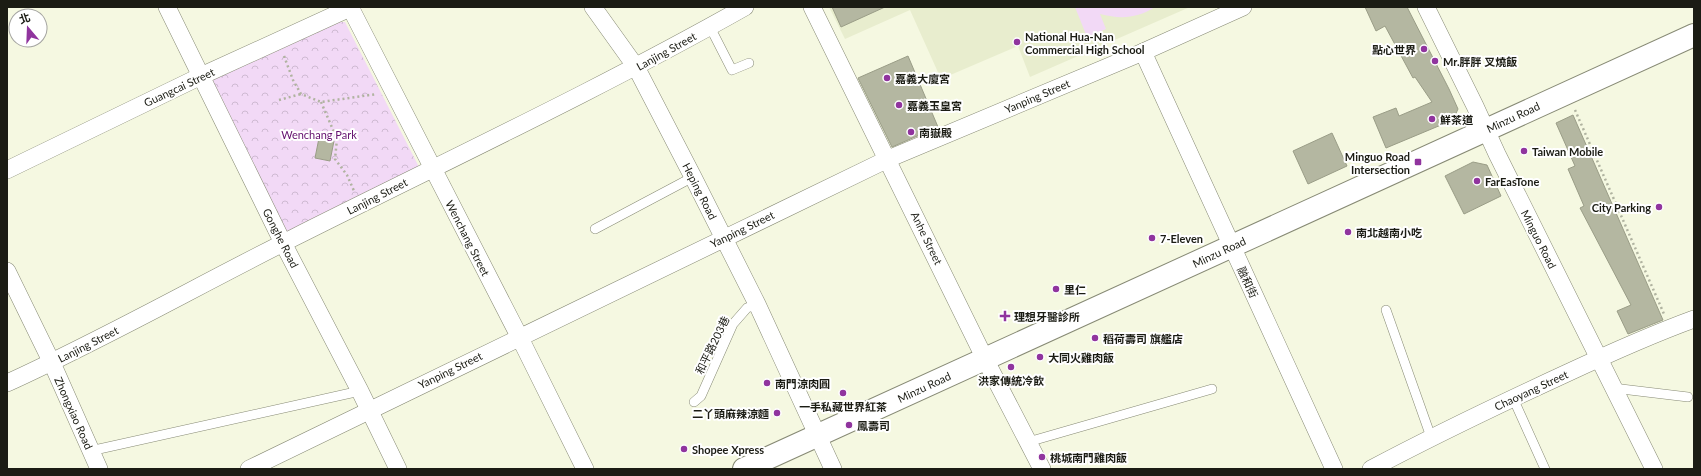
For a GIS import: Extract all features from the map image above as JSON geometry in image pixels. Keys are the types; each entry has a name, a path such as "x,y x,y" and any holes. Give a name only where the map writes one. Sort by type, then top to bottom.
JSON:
{"main road":[{"name":"Minzu Road","path":"744,469 1694,35"}],"street":[{"name":"Gonghe Road","path":"167,7 283,243 360,391 398,469"},
{"name":"Guangcai Street","path":"7,170 201,76 351,7"},
{"name":"Wenchang Street","path":"351,7 519,336 585,469"},
{"name":"Heping Road","path":"594,7 636,67 693,177 757,304 833,469"},
{"name":"Lanjing Street","path":"7,383 52,363 283,243 636,67 745,7"},
{"name":"Anhe Street","path":"812,7 888,158 985,359 1042,469"},
{"name":"Yanping Street","path":"249,469 519,336 888,158 1143,52 1243,7"},
{"name":"Minguo Road","path":"1426,7 1497,154 1654,469"},
{"name":"融和街","path":"1143,52 1334,469"},
{"name":"Zhongxiao Road","path":"7,271 52,363 99,469"},
{"name":"Chaoyang Street","path":"1371,469 1431,437 1513,398 1599,358 1694,318"}],"lane":[{"path":"710,27 732,70 749,63"},
{"path":"595,229 693,177"},
{"name":"和平路203巷","path":"694,402 701,396 734,324 747,308 757,304"},
{"path":"1386,310 1431,437"},
{"path":"1613,388 1688,397"},
{"path":"1028,442 1212,389"},
{"path":"90,451 360,391"},
{"path":"1513,398 1545,469"}],"path":[{"path":"282,52 293,80 301,94"},
{"path":"374,87 380,101"},
{"path":"1568,93 1670,328"},
{"path":"279,100 301,94 321,102 377,94"},
{"path":"321,102 337,138 335,159 347,175 356,195"}],"shaded area":[{"name":"National Hua-Nan Commercial High School","path":"829,7 1190,7 1030,77 1018,46 941,79 910,10 845,39"}],"green space":[{"path":"1075,7 1155,7 1141,14 1128,17 1114,17 1100,14 1106,29 1087,37"},
{"name":"Wenchang Park","path":"335,22 345,22 420,169 287,235 211,82 213,76"}],"building":[{"path":"832,7 885,7 841,27"},
{"path":"1365,7 1407,7 1458,109 1453,120 1386,148 1373,117 1396,108 1399,116 1432,102 1415,77 1413,78 1385,26 1376,31"},
{"path":"908,56 938,127 892,147 858,78"},
{"path":"1573,115 1663,320 1628,334 1617,311 1631,305 1580,208 1584,206 1568,169 1575,166 1556,123"},
{"path":"1332,133 1347,166 1308,184 1293,151"},
{"path":"319,138 334,141 330,161 315,158"},
{"path":"1473,162 1487,165 1501,196 1464,214 1445,176"}],"place":[{"name":"National Hua-Nan Commercial High School","path":"1017,42"},
{"name":"點心世界","path":"1424,49"},
{"name":"Mr.胖胖 叉燒飯","path":"1435,61"},
{"name":"嘉義大廈宮","path":"887,78"},
{"name":"嘉義玉皇宮","path":"899,105"},
{"name":"鮮茶道","path":"1432,119"},
{"name":"南嶽殿","path":"911,132"},
{"name":"Taiwan Mobile","path":"1524,151"},
{"name":"Minguo Road Intersection","path":"1418,162"},
{"name":"FarEasTone","path":"1477,181"},
{"name":"City Parking","path":"1659,207"},
{"name":"南北越南小吃","path":"1348,232"},
{"name":"7-Eleven","path":"1152,238"},
{"name":"里仁","path":"1056,289"},
{"name":"理想牙醫診所","path":"1005,316"},
{"name":"稻荷壽司 旗艦店","path":"1095,338"},
{"name":"大同火雞肉飯","path":"1040,357"},
{"name":"洪家傳統冷飲","path":"1011,367"},
{"name":"南門涼肉圓","path":"767,383"},
{"name":"一手私藏世界紅茶","path":"843,393"},
{"name":"二丫頭麻辣涼麵","path":"777,413"},
{"name":"鳳壽司","path":"849,425"},
{"name":"Shopee Xpress","path":"684,449"},
{"name":"桃城南門雞肉飯","path":"1042,457"}]}
